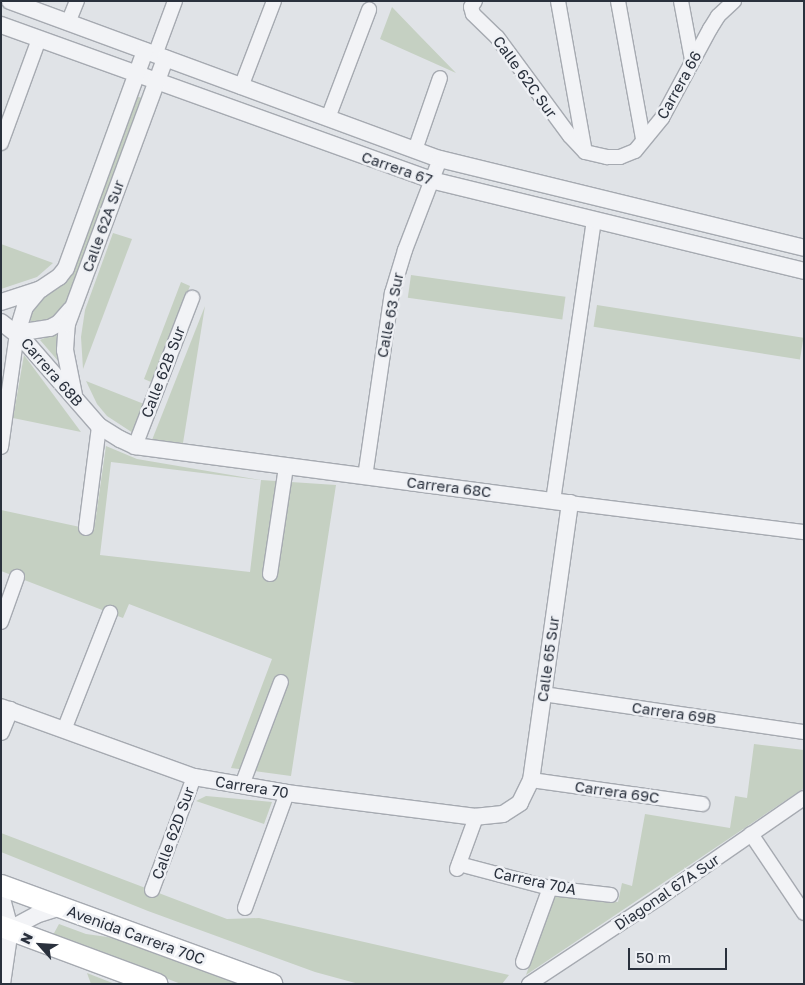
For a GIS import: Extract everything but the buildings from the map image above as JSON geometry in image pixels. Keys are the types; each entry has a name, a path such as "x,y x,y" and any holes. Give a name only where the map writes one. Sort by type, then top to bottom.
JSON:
{"main road":[{"name":"Avenida Carrera 70C","path":"1,885 271,984"},
{"path":"6,928 157,984"}],"street":[{"name":"Carrera 67","path":"10,1 440,159 804,248"},
{"path":"68,23 76,1"},
{"name":"Calle 62A Sur","path":"74,398 65,350 67,324 156,82 155,55 175,1"},
{"path":"242,87 274,1"},
{"name":"Calle 62C Sur","path":"475,1 471,7 473,14 497,37 554,118 585,152"},
{"path":"558,1 585,152"},
{"path":"618,1 643,138"},
{"path":"681,1 692,60"},
{"name":"Carrera 66","path":"585,152 607,157 620,157 635,151 643,138 662,118 671,104 692,60 718,16 734,1"},
{"path":"328,118 369,10"},
{"name":"Carrera 67","path":"1,25 432,180 804,271"},
{"path":"1,143 39,39"},
{"name":"Calle 62A Sur","path":"1,302 41,289 58,277 71,258 136,75 155,55"},
{"path":"415,150 440,78"},
{"name":"Calle 63 Sur","path":"365,477 392,294 404,250 440,159"},
{"path":"553,500 594,220"},
{"path":"1,447 17,333 25,307 41,289"},
{"name":"Calle 62B Sur","path":"135,446 192,298"},
{"path":"17,333 50,328 59,323 72,308"},
{"name":"Carrera 68B","path":"1,322 17,333 99,426"},
{"path":"86,528 99,426"},
{"name":"Carrera 68C","path":"99,426 120,440 135,446 286,467 804,532"},
{"path":"270,574 286,467"},
{"name":"Calle 65 Sur","path":"513,809 526,792 531,780 570,503"},
{"path":"1,622 17,577"},
{"path":"64,730 110,613"},
{"path":"242,785 281,682"},
{"name":"Carrera 69B","path":"543,694 804,732"},
{"path":"1,732 5,708"},
{"name":"Carrera 70","path":"5,708 194,777 287,793 476,817 494,816 513,809"},
{"name":"Calle 62D Sur","path":"152,890 194,777"},
{"name":"Carrera 69C","path":"531,780 702,804"},
{"path":"245,908 287,793"},
{"name":"Diagonal 67A Sur","path":"529,984 804,798"},
{"name":"Carrera 70A","path":"476,817 458,866 550,888 612,895"},
{"path":"751,834 804,913"},
{"path":"523,962 550,888"},
{"path":"1,895 6,928 2,984"},
{"path":"6,928 60,907"}],"green space":[{"path":"392,7 418,34 456,73 380,39"},
{"path":"136,96 142,98 67,302 58,315 44,323 31,321 29,316 37,300 55,287"},
{"path":"113,233 132,239 83,369 81,337 85,310"},
{"path":"1,244 53,263 37,277 1,289"},
{"path":"411,275 565,297 562,319 408,298"},
{"path":"181,282 190,286 151,382 144,379"},
{"path":"597,305 803,338 800,359 594,327"},
{"path":"205,306 183,443 152,440"},
{"path":"60,331 58,351 59,362 40,340"},
{"path":"24,355 81,432 13,418"},
{"path":"86,381 144,404 133,433 107,416 97,404"},
{"path":"106,446 137,459 261,480 336,485 291,776 231,768 272,659 129,604 123,618 1,571 1,510 94,530","holes":["111,462 261,480 250,572 100,555"]},
{"path":"754,744 804,750 804,788 526,975 556,891 618,902 622,883 632,886 645,814 730,828 735,796 747,798"},
{"path":"206,796 272,802 264,824 196,801"},
{"path":"1,833 227,919 259,918 509,975 502,984 359,984 315,972 148,911 1,852"},
{"path":"59,924 86,934 115,938 244,984 181,984 53,935"},
{"path":"87,973 115,984 91,984"}]}
